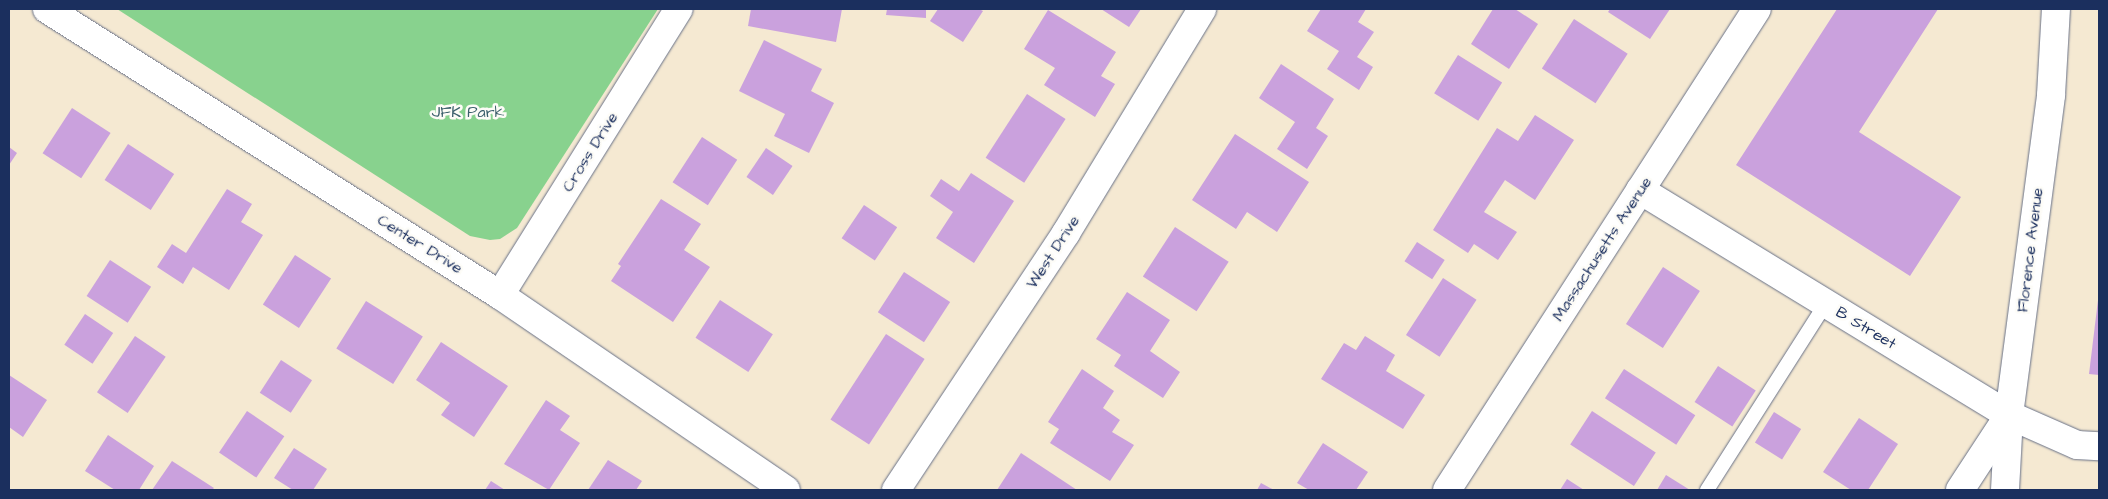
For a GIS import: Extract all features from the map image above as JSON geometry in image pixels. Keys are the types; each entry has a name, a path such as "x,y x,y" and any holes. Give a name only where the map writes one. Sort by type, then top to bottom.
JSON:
{"street":[{"name":"Center Drive","path":"47,9 500,295 786,490"},
{"name":"Cross Drive","path":"500,295 679,9"},
{"name":"West Drive","path":"896,490 1066,233 1202,9"},
{"name":"Massachusetts Avenue","path":"1447,490 1757,9"},
{"name":"Florence Avenue","path":"2005,490 2009,415 2051,94 2056,9"},
{"name":"B Street","path":"1640,190 2009,415 2077,445 2099,446"},
{"path":"1960,490 2009,415"}],"lane":[{"path":"1706,490 1826,303"}],"green space":[{"name":"JFK Park","path":"117,9 658,9 517,228 500,239 490,240 470,236"}],"building":[{"path":"751,9 842,9 836,42 748,26"},
{"path":"887,9 926,9 926,18 886,15"},
{"path":"938,9 979,9 983,11 963,42 930,21"},
{"path":"1101,9 1141,9 1129,27"},
{"path":"1321,9 1366,9 1358,22 1374,32 1357,57 1373,67 1359,90 1327,69 1339,51 1307,31"},
{"path":"1493,9 1515,9 1538,24 1509,69 1471,44"},
{"path":"1610,9 1670,9 1650,39 1608,12"},
{"path":"1837,9 1938,9 1859,132 1961,197 1910,276 1736,165"},
{"path":"1048,10 1116,52 1101,76 1115,84 1095,117 1044,85 1055,68 1024,49"},
{"path":"1574,19 1628,54 1596,103 1542,68"},
{"path":"764,40 822,69 811,91 834,103 809,153 774,136 785,114 739,91"},
{"path":"1458,55 1502,83 1478,121 1434,93"},
{"path":"1281,64 1334,99 1316,128 1328,136 1307,169 1277,149 1295,122 1259,98"},
{"path":"1027,94 1066,119 1024,183 986,158"},
{"path":"72,108 111,133 81,178 43,153"},
{"path":"1535,115 1574,140 1535,200 1505,180 1484,212 1517,232 1498,260 1474,244 1468,253 1433,230 1497,128 1518,141"},
{"path":"1235,134 1309,182 1277,232 1247,212 1236,229 1192,200"},
{"path":"702,137 737,160 708,205 673,182"},
{"path":"128,144 174,174 151,210 105,180"},
{"path":"9,147 17,153 9,165"},
{"path":"766,148 793,166 773,195 746,177"},
{"path":"971,173 1014,201 974,263 936,238 953,212 930,196 941,179 959,191"},
{"path":"227,189 252,204 241,222 263,235 229,290 193,267 183,284 157,267 172,244 186,253"},
{"path":"661,199 701,224 684,250 710,267 673,322 611,281 621,266 618,264"},
{"path":"864,205 897,227 875,261 842,238"},
{"path":"1175,227 1229,262 1197,311 1143,276"},
{"path":"1417,242 1445,260 1432,279 1404,261"},
{"path":"295,255 331,278 299,328 263,304"},
{"path":"110,260 151,287 128,323 87,296"},
{"path":"1663,267 1700,291 1663,348 1626,324"},
{"path":"904,272 950,302 924,342 878,312"},
{"path":"1443,278 1477,300 1440,357 1406,335"},
{"path":"1127,292 1170,320 1150,351 1180,372 1163,398 1114,366 1121,355 1096,339"},
{"path":"720,300 773,334 748,372 695,338"},
{"path":"2099,300 2099,375 2089,374"},
{"path":"366,301 423,337 393,384 336,348"},
{"path":"85,314 113,333 92,364 64,345"},
{"path":"886,334 925,359 869,445 830,420"},
{"path":"135,336 166,357 128,413 97,392"},
{"path":"1365,336 1395,355 1386,371 1425,395 1403,429 1321,379 1344,343 1356,350"},
{"path":"441,342 508,386 474,437 441,415 450,403 416,380"},
{"path":"281,360 312,380 291,413 260,393"},
{"path":"1718,366 1756,391 1732,427 1695,402"},
{"path":"1082,369 1114,391 1103,408 1120,420 1112,432 1134,445 1110,481 1050,443 1059,429 1048,422"},
{"path":"1624,369 1695,415 1676,445 1605,398"},
{"path":"9,375 47,400 23,437 9,427"},
{"path":"546,400 570,416 560,430 580,443 549,490 504,464"},
{"path":"247,411 284,436 256,478 219,452"},
{"path":"1592,411 1656,452 1634,486 1570,445"},
{"path":"1774,412 1801,429 1782,459 1755,443"},
{"path":"1859,418 1898,444 1868,490 1851,490 1823,472"},
{"path":"108,435 154,466 139,490 115,490 85,471"},
{"path":"1323,443 1368,472 1356,490 1309,490 1297,483"},
{"path":"294,448 327,469 313,490 293,490 274,478"},
{"path":"1021,453 1077,490 997,490"},
{"path":"608,460 642,481 636,490 588,490"},
{"path":"172,461 214,488 212,490 152,490"},
{"path":"1666,475 1690,490 1657,490"},
{"path":"1567,479 1584,490 1560,490"},
{"path":"491,481 505,490 485,490"},
{"path":"1261,483 1274,490 1257,490"}]}
